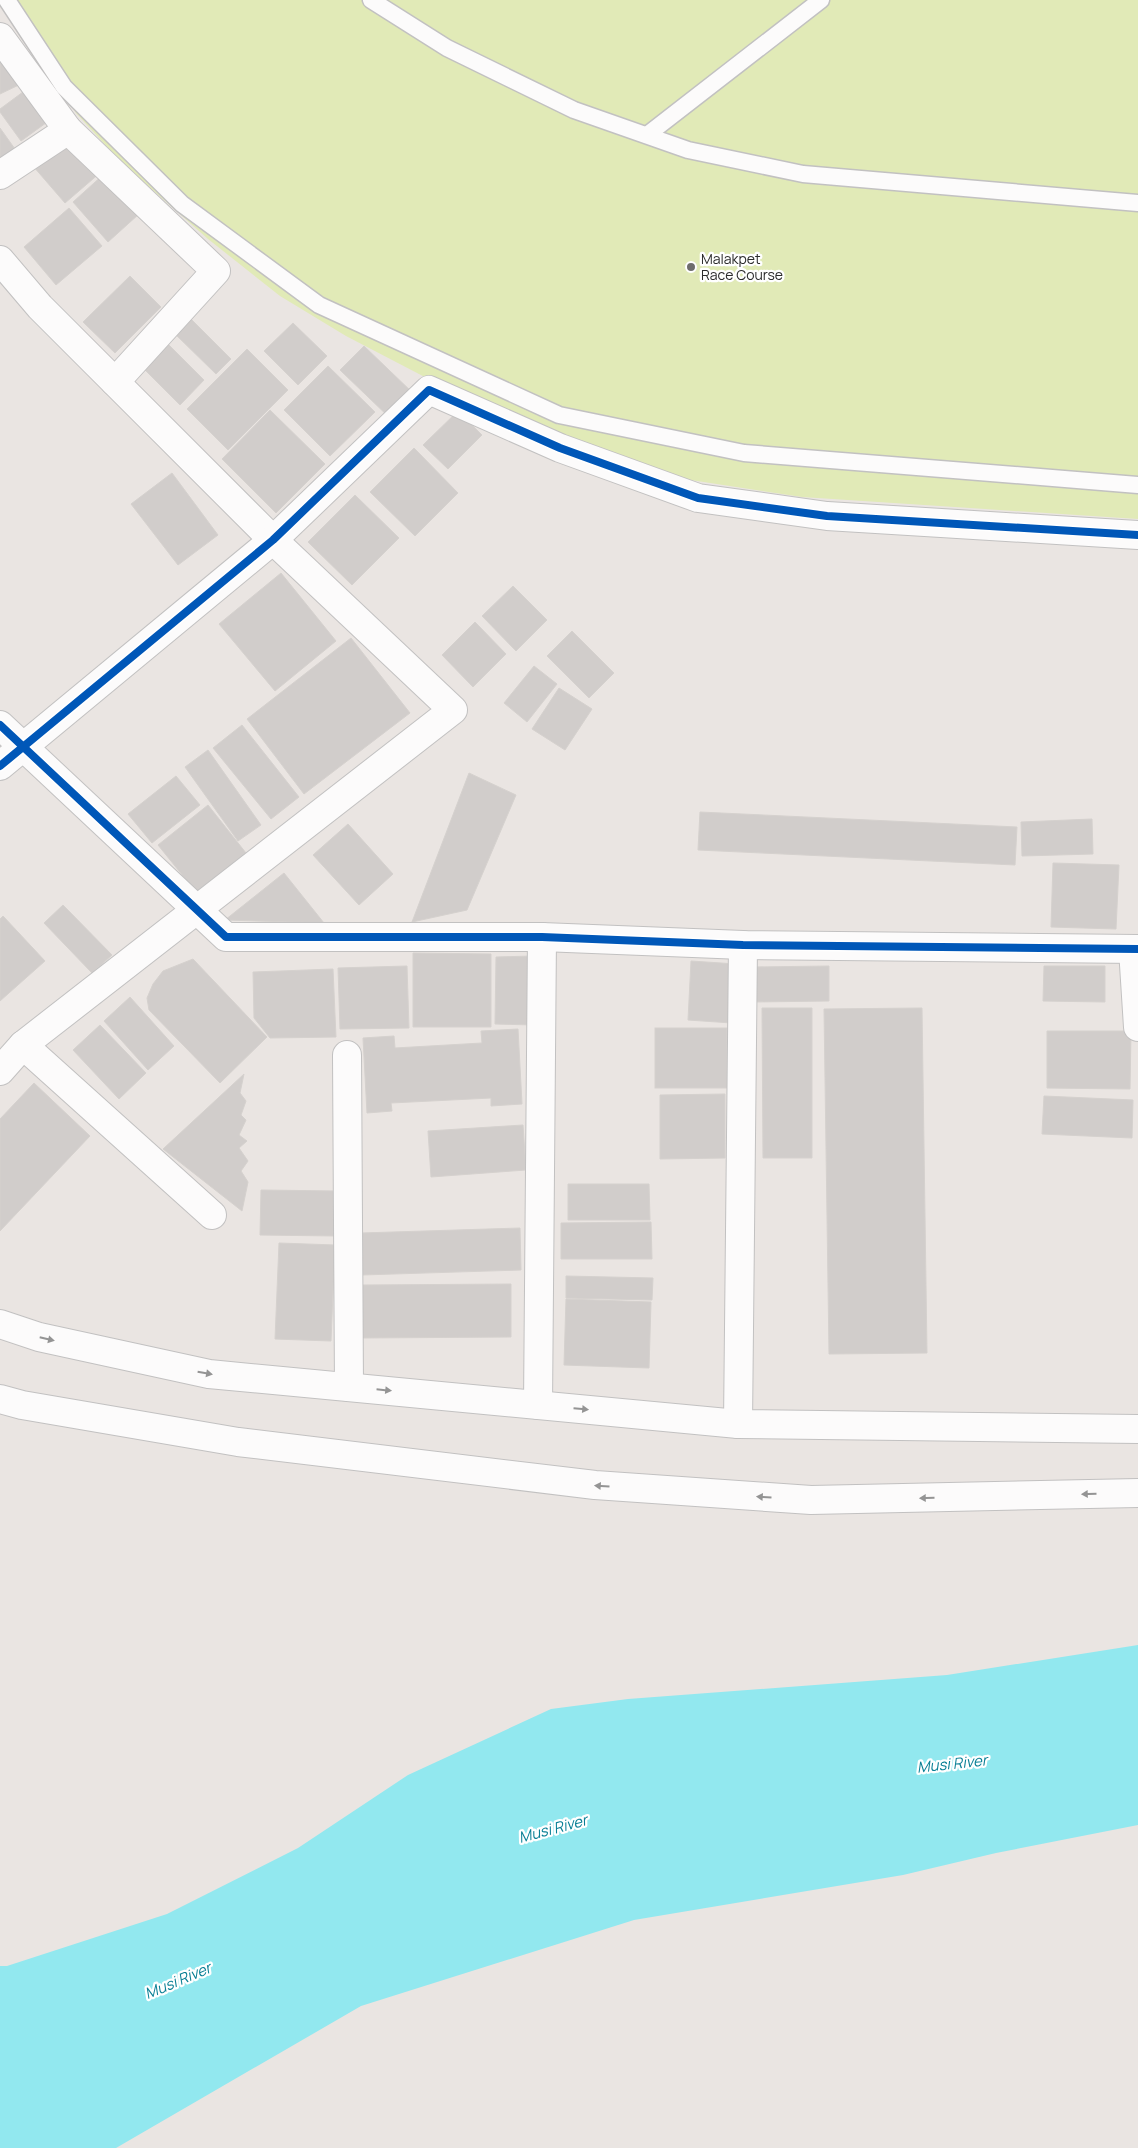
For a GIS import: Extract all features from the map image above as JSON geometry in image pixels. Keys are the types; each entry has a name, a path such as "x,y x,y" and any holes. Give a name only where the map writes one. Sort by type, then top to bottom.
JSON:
{"street":[{"path":"0,37 68,130 216,271 115,382"},
{"path":"0,175 68,130"},
{"path":"0,260 40,307 273,540 453,710 195,909 23,1045 0,1070"},
{"path":"0,766 273,540 429,390 560,448 698,498 827,516 1138,535"},
{"path":"0,724 195,909 226,936 542,937 743,945 1136,949 1138,1027"},
{"path":"538,1405 542,937"},
{"path":"738,1424 743,945"},
{"path":"23,1045 212,1215"},
{"path":"347,1055 349,1387"},
{"path":"0,1324 39,1337 210,1374 738,1424 1138,1429"},
{"path":"0,1399 22,1405 238,1442 595,1485 811,1500 1138,1493"}],"lane":[{"path":"6,0 64,87 182,204 319,305 559,416 744,454 1138,485"},
{"path":"371,0 447,48 548,98 574,110 688,150 803,174 1138,203"},
{"path":"647,135 821,0"}],"green space":[{"name":"Malakpet Race Course","path":"0,0 1138,0 1138,519 802,497 671,477 490,411 346,336 280,296 208,239 121,162 76,113"}],"water":[{"name":"Musi River","path":"1138,1645 1138,1825 996,1853 903,1875 634,1920 361,2006 116,2148 0,2148 0,1966 7,1966 167,1914 298,1848 408,1775 551,1709 628,1699 947,1675"}],"building":[{"path":"0,53 25,82 0,94"},
{"path":"27,89 50,120 21,141 0,112 0,109"},
{"path":"0,128 15,149 0,160"},
{"path":"69,136 101,172 65,203 33,166"},
{"path":"104,174 139,214 108,242 73,202"},
{"path":"69,208 102,246 56,285 24,247"},
{"path":"130,276 161,307 115,353 83,322"},
{"path":"187,315 231,359 216,374 171,330"},
{"path":"293,323 327,356 298,385 264,351"},
{"path":"166,342 204,380 180,405 141,366"},
{"path":"364,346 415,395 391,419 340,370"},
{"path":"247,349 288,390 228,450 187,409"},
{"path":"328,366 375,412 330,456 284,410"},
{"path":"270,410 325,464 276,513 222,459"},
{"path":"458,411 482,435 448,469 423,445"},
{"path":"414,448 458,493 415,536 370,492"},
{"path":"172,473 218,535 178,565 131,504"},
{"path":"355,495 399,538 352,585 308,542"},
{"path":"281,573 336,641 275,691 219,624"},
{"path":"513,586 547,620 516,651 482,616"},
{"path":"475,622 506,654 473,687 442,655"},
{"path":"572,631 614,673 589,698 547,656"},
{"path":"351,638 410,713 304,794 247,719"},
{"path":"534,666 557,684 527,722 504,703"},
{"path":"559,688 592,709 565,750 532,729"},
{"path":"242,725 299,797 271,819 213,748"},
{"path":"208,750 261,825 238,841 185,767"},
{"path":"469,773 516,795 467,910 412,922"},
{"path":"176,776 200,805 152,843 128,814"},
{"path":"208,805 246,853 196,892 158,845"},
{"path":"700,812 1017,827 1015,865 698,850"},
{"path":"1092,819 1093,854 1022,856 1021,822"},
{"path":"348,824 393,874 359,905 313,855"},
{"path":"1053,863 1119,865 1116,929 1051,927"},
{"path":"284,873 324,923 225,920"},
{"path":"63,905 112,955 92,973 44,923"},
{"path":"3,916 45,961 0,1001 0,919"},
{"path":"413,953 491,954 491,1027 413,1027"},
{"path":"533,956 533,1025 495,1024 496,957"},
{"path":"193,959 267,1037 220,1083 149,1010 147,998 153,984 163,971"},
{"path":"691,961 736,964 732,1023 688,1020"},
{"path":"407,966 409,1028 340,1029 338,968"},
{"path":"829,966 829,1001 754,1002 753,967"},
{"path":"1044,966 1105,966 1105,1002 1043,1001"},
{"path":"333,969 336,1037 270,1038 254,1018 253,972"},
{"path":"130,997 174,1046 148,1070 104,1021"},
{"path":"762,1008 812,1008 812,1158 763,1158"},
{"path":"922,1008 927,1353 829,1354 824,1009"},
{"path":"100,1025 146,1073 119,1099 73,1050"},
{"path":"655,1028 727,1028 727,1088 655,1088"},
{"path":"518,1029 522,1104 491,1106 491,1098 391,1103 392,1111 367,1113 363,1038 394,1036 395,1048 482,1043 481,1031"},
{"path":"1047,1031 1131,1031 1130,1089 1047,1088"},
{"path":"244,1074 240,1093 246,1101 241,1115 246,1120 239,1135 247,1141 239,1148 248,1161 241,1171 248,1182 242,1211 163,1149"},
{"path":"34,1083 90,1136 0,1231 0,1119"},
{"path":"725,1094 725,1158 660,1159 660,1095"},
{"path":"1044,1096 1133,1100 1132,1138 1042,1134"},
{"path":"523,1125 526,1170 431,1177 428,1131"},
{"path":"568,1184 649,1184 650,1220 568,1220"},
{"path":"261,1190 336,1191 336,1236 260,1235"},
{"path":"651,1222 652,1259 561,1259 561,1223"},
{"path":"520,1228 521,1270 362,1275 361,1233"},
{"path":"279,1243 335,1245 331,1341 275,1339"},
{"path":"566,1276 653,1278 652,1300 566,1298"},
{"path":"511,1284 511,1337 362,1338 362,1285"},
{"path":"566,1299 651,1302 649,1368 564,1365"}],"cycle path":[{"path":"0,766 273,540 429,390 560,448 698,498 827,516 1138,535"},
{"path":"0,725 226,937 542,937 743,945 1138,949"}],"place":[{"name":"Malakpet Race Course","path":"691,267"}]}
